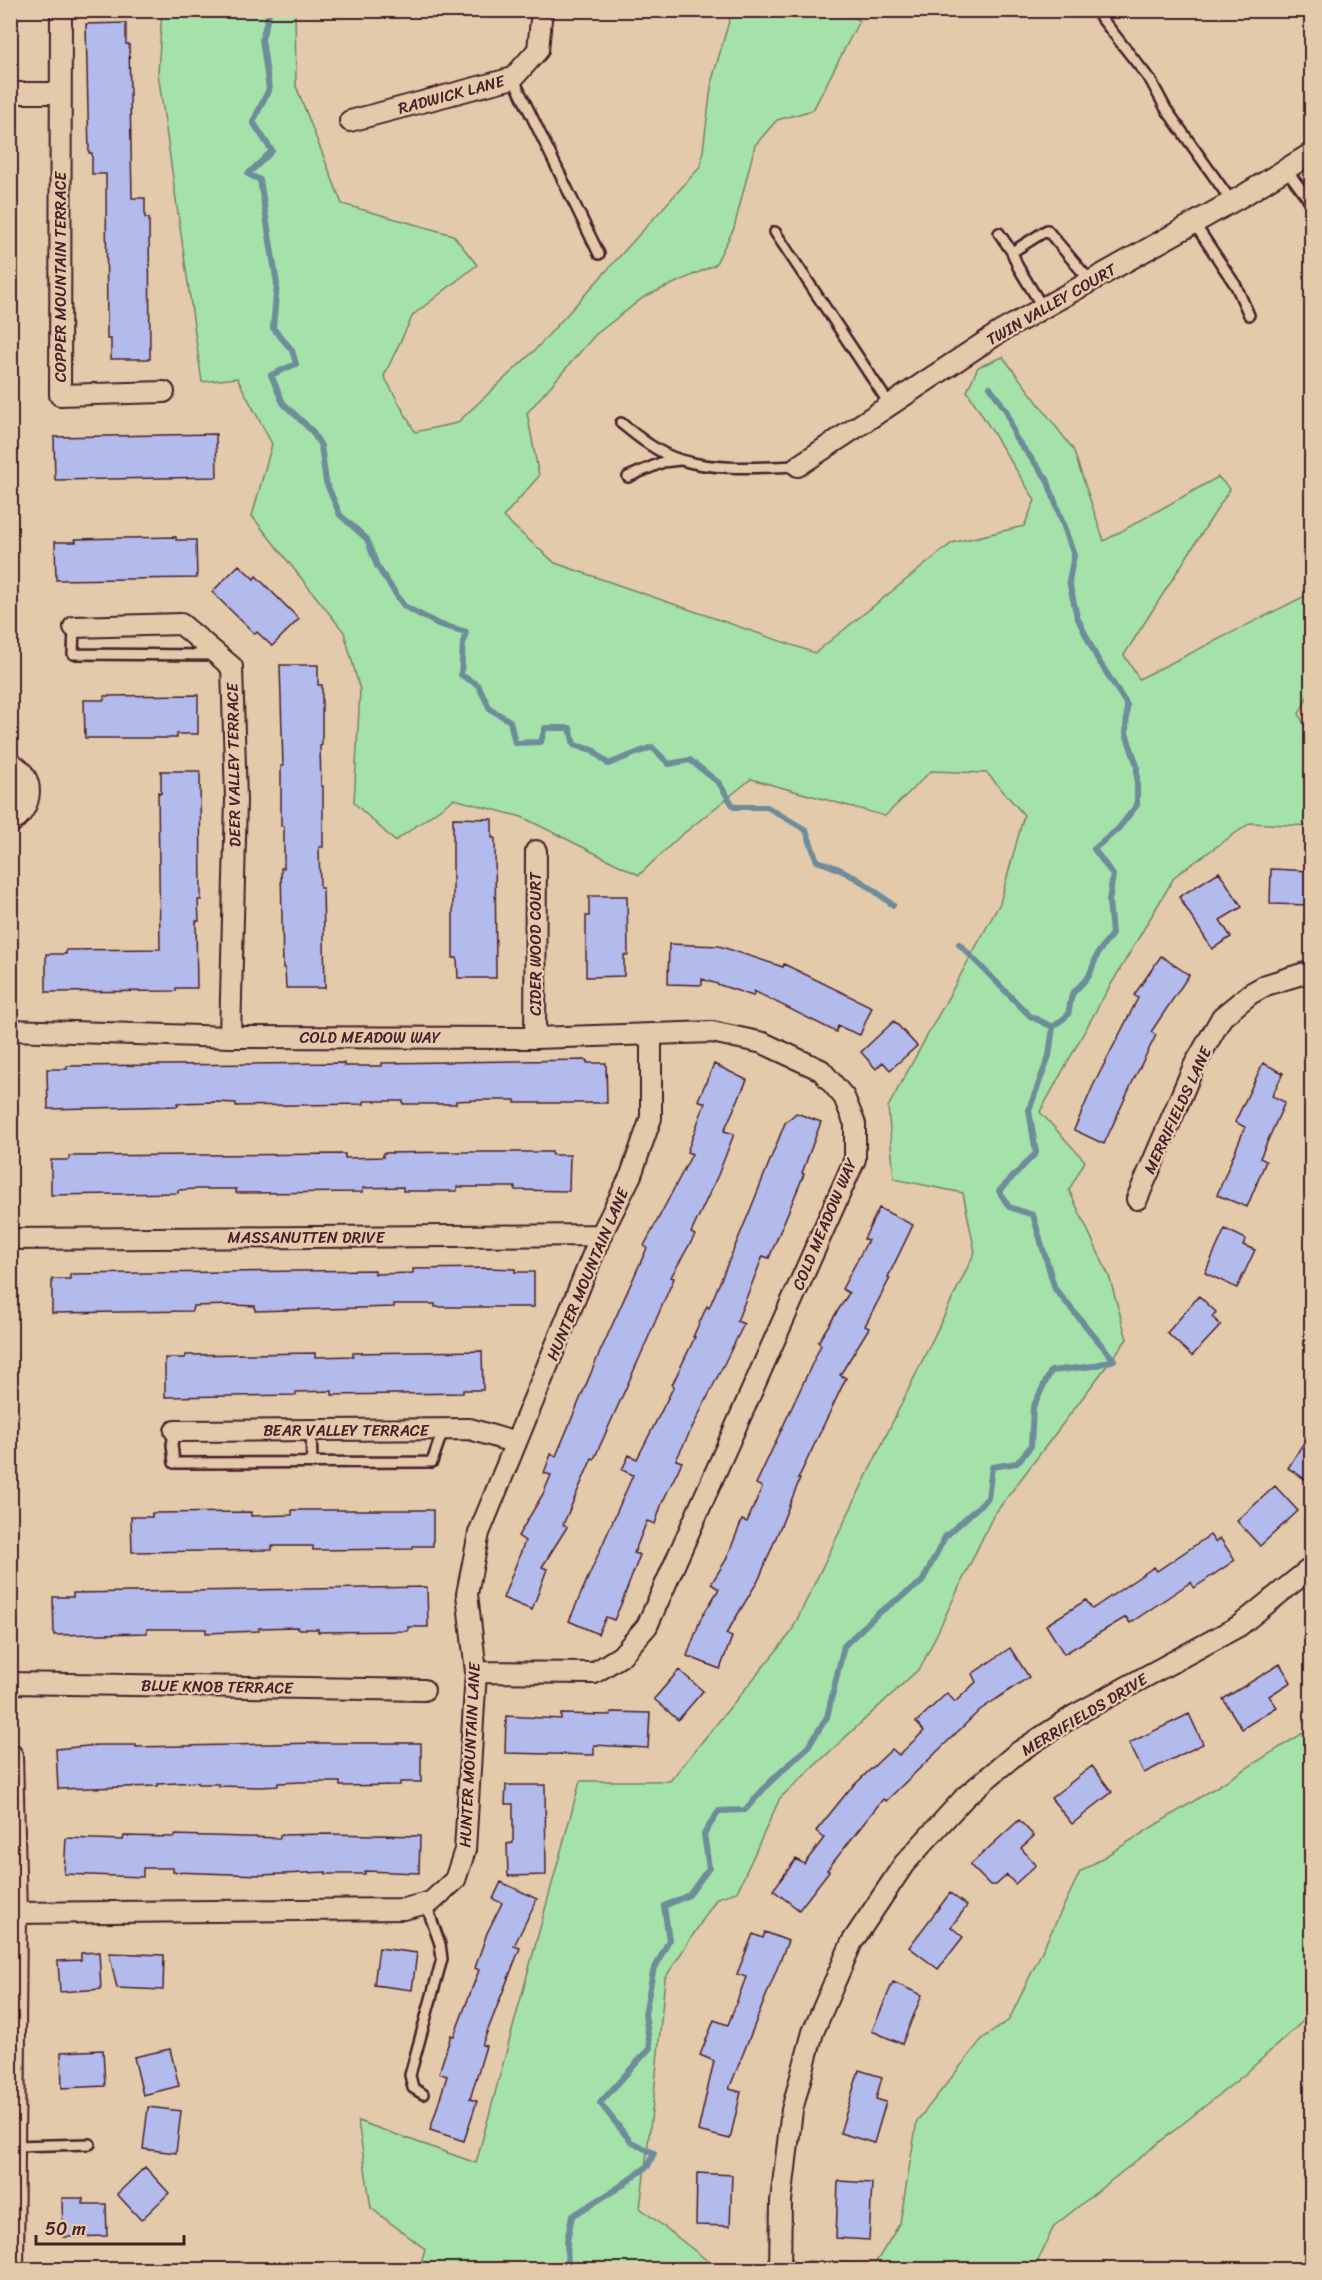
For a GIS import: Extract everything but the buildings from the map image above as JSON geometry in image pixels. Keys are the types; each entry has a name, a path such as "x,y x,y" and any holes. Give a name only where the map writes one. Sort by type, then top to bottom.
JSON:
{"street":[{"name":"COPPER MOUNTAIN TERRACE","path":"61,10 60,395 164,392"},
{"name":"RADWICK LANE","path":"350,121 513,78 538,50 542,10"},
{"path":"10,93 59,93"},
{"name":"TWIN VALLEY COURT","path":"798,466 1000,332 1232,202 1311,153"},
{"name":"DEER VALLEY TERRACE","path":"74,627 181,624 231,668 236,800 230,1037"},
{"path":"10,765 24,777 27,797 24,807 10,821"},
{"name":"CIDER WOOD COURT","path":"535,1038 536,851"},
{"name":"MERRIFIELDS LANE","path":"1137,1199 1194,1066 1222,1017 1250,994 1266,985 1311,973"},
{"name":"COLD MEADOW WAY","path":"10,1030 230,1037 535,1038 712,1032 763,1043 821,1070 844,1097 855,1124 855,1158 647,1626 621,1656 594,1673 476,1672"},
{"name":"HUNTER MOUNTAIN LANE","path":"14,1913 404,1909 431,1902 455,1880 465,1850 476,1672 467,1594 471,1566 479,1533 601,1235 631,1174 651,1118 651,1034"},
{"name":"MASSANUTTEN DRIVE","path":"10,1239 601,1235"},
{"name":"BEAR VALLEY TERRACE","path":"175,1431 470,1429 516,1443"},
{"name":"MERRIFIELDS DRIVE","path":"780,2270 781,2202 792,2110 813,2032 852,1942 904,1864 965,1797 1017,1753 1075,1715 1239,1626 1311,1567"},
{"name":"BLUE KNOB TERRACE","path":"10,1683 424,1690"},
{"path":"10,1756 14,1913 11,2270"}],"lane":[{"path":"1095,10 1151,81 1167,109 1232,202"},
{"path":"513,78 599,254"},
{"path":"1286,169 1311,204"},
{"path":"1194,223 1236,286 1249,315"},
{"path":"1012,252 1047,230 1091,282"},
{"path":"775,232 890,405"},
{"path":"999,232 1043,308"},
{"path":"621,423 656,448 680,460"},
{"path":"628,477 663,462 680,460 716,466 798,466"},
{"path":"74,627 73,654 218,655"},
{"path":"175,1431 172,1444 174,1463 432,1462 443,1430"},
{"path":"312,1431 312,1461"},
{"path":"423,2094 413,2088 410,2075 442,1959 440,1944 426,1904"},
{"path":"11,2146 90,2144"}],"green space":[{"path":"162,11 295,11 296,86 342,204 453,235 477,265 413,315 384,376 415,432 457,423 535,350 701,166 712,80 732,11 847,11 859,21 813,110 777,120 755,145 734,228 715,265 644,297 595,335 527,413 539,476 503,517 555,563 815,653 952,543 1024,526 1035,500 967,391 978,367 1003,357 1073,449 1104,541 1218,477 1230,489 1124,655 1139,679 1309,594 1311,596 1311,689 1299,714 1311,739 1311,826 1250,823 1175,876 1103,998 1040,1112 1085,1161 1069,1190 1109,1276 1127,1339 993,1516 921,1667 780,1798 737,1892 717,1898 665,1978 640,2208 718,2269 419,2269 425,2249 371,2208 358,2121 476,2163 580,1781 670,1781 790,1634 975,1252 963,1193 894,1179 888,1107 1000,903 1024,815 987,773 931,771 885,816 751,779 678,838 639,875 522,817 454,799 395,841 354,803 360,690 344,632 252,516 272,444 237,378 202,382 158,73"},
{"path":"1311,1728 1311,2029 1302,2022 1244,2075 1054,2226 1034,2269 806,2269 807,2261 875,2264 900,2223 917,2121 982,2039 1009,2020 1080,1872"}],"waterway":[{"path":"270,10 262,39 269,89 253,122 272,151 248,174 260,180 277,284 273,328 292,350 296,364 271,375 283,403 312,431 321,446 326,482 340,515 367,539 377,566 404,606 438,624 466,632 461,675 478,685 490,709 510,721 515,743 541,742 545,728 570,728 574,745 593,750 608,764 652,747 669,764 690,760 719,783 734,807 767,807 806,830 817,861 857,879 893,905"},
{"path":"990,387 1007,412 1015,437 1047,479 1074,555 1069,581 1077,617 1097,658 1127,705 1126,733 1137,766 1137,805 1118,829 1094,849 1113,875 1109,901 1112,934 1098,953 1089,976 1072,994 1068,1015 1053,1027"},
{"path":"568,2270 567,2241 572,2216 615,2190 648,2166 654,2153 631,2142 600,2103 650,2048 645,2014 653,1972 669,1940 664,1906 689,1895 709,1868 704,1834 719,1811 745,1810 770,1782 808,1747 827,1717 844,1646 877,1614 922,1582 945,1537 988,1498 992,1467 1017,1463 1031,1446 1033,1407 1051,1371 1093,1366 1114,1360 1055,1289 1033,1215 1009,1207 999,1191 1036,1153 1029,1110 1049,1056 1053,1027 1030,1016 959,944"}]}
